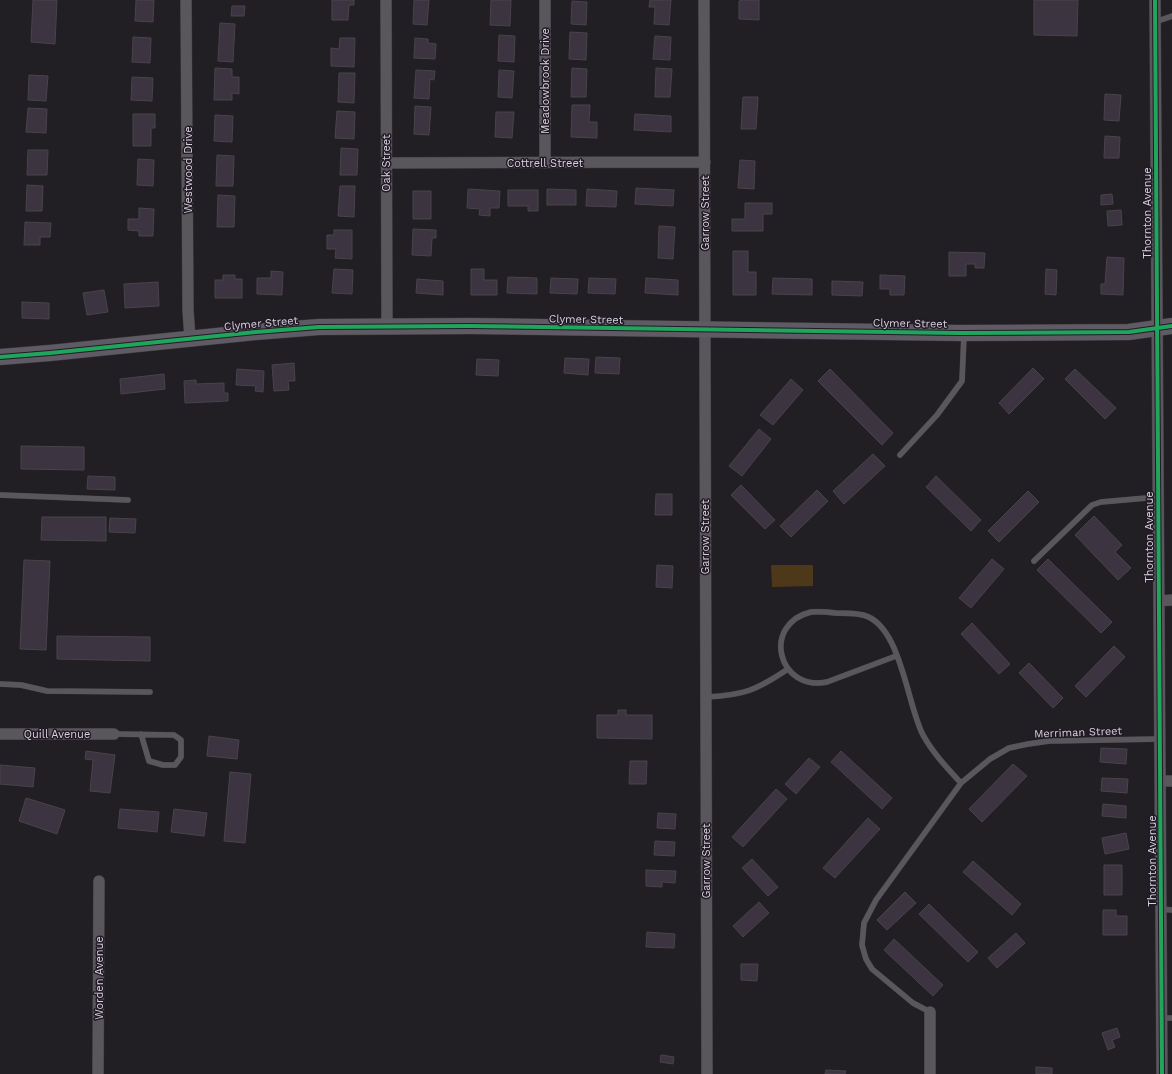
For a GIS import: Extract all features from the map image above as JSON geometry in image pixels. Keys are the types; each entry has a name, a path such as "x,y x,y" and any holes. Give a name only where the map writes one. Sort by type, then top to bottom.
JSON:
{"street":[{"name":"Westwood Drive","path":"186,0 188,310 190,339"},
{"name":"Oak Street","path":"386,0 387,326"},
{"name":"Meadowbrook Drive","path":"545,0 545,163"},
{"name":"Garrow Street","path":"704,0 707,1074"},
{"name":"Thornton Avenue","path":"1155,0 1164,327 1158,497 1160,781 1166,910 1167,1018 1162,1074"},
{"name":"Cottrell Street","path":"386,163 704,162"},
{"name":"Clymer Street","path":"0,357 285,329 387,326 964,333 1129,332 1164,327"},
{"path":"1159,601 1172,600"},
{"name":"Quill Avenue","path":"0,734 114,734"},
{"path":"1160,781 1172,781"},
{"name":"Worden Avenue","path":"98,1074 99,881"},
{"path":"930,1012 930,1074"}],"lane":[{"path":"1155,22 1172,16"},
{"path":"900,455 937,415 962,381 964,333"},
{"path":"0,495 128,500"},
{"path":"1034,561 1092,505 1107,501 1158,497"},
{"path":"896,656 818,684 808,682 795,676 788,669 784,662 781,640 788,623 796,618 813,612 851,613 872,618 885,631 896,656 923,735 936,756 961,783"},
{"path":"706,697 735,696 754,690 788,669"},
{"path":"0,684 20,685 47,691 150,692"},
{"path":"114,734 141,734 174,735 181,740 181,757 175,764 163,765 149,761 141,734"},
{"name":"Merriman Street","path":"930,1012 914,1004 872,969 862,945 864,923 876,900 961,783 990,759 1009,748 1049,740 1160,739"}],"shaded area":[{"path":"771,565 813,565 813,586 772,587"}],"building":[{"path":"33,0 57,0 55,44 31,42"},
{"path":"136,0 154,0 153,22 135,21"},
{"path":"332,0 354,0 354,5 349,5 348,20 332,20"},
{"path":"414,0 429,0 427,25 413,24"},
{"path":"491,0 511,0 510,26 490,25"},
{"path":"650,0 671,0 669,25 654,24 655,7 649,7"},
{"path":"759,0 759,20 739,19 739,1"},
{"path":"1034,0 1078,0 1077,36 1034,35"},
{"path":"572,1 587,2 586,25 571,24"},
{"path":"232,6 245,6 244,16 231,16"},
{"path":"220,23 235,24 233,62 218,61"},
{"path":"570,32 587,33 586,60 569,59"},
{"path":"499,35 515,36 514,62 498,61"},
{"path":"655,36 671,37 670,60 653,59"},
{"path":"133,37 151,38 150,63 132,62"},
{"path":"340,38 355,38 354,67 331,66 331,48 339,49"},
{"path":"415,38 428,39 428,43 436,44 435,59 414,58"},
{"path":"215,68 232,69 232,77 239,77 239,94 232,93 232,100 214,100"},
{"path":"572,68 587,69 586,97 571,97"},
{"path":"656,68 672,69 670,97 655,97"},
{"path":"416,70 435,71 434,80 430,79 429,99 414,98"},
{"path":"499,70 514,71 512,98 498,97"},
{"path":"339,73 355,73 354,103 338,102"},
{"path":"29,75 48,76 46,101 28,100"},
{"path":"132,77 153,78 152,101 131,100"},
{"path":"1105,94 1121,95 1119,121 1104,120"},
{"path":"743,97 758,97 756,129 741,129"},
{"path":"572,105 590,105 589,122 597,122 597,138 571,137"},
{"path":"415,106 431,107 429,135 414,134"},
{"path":"28,108 47,109 46,133 26,132"},
{"path":"337,111 355,112 354,139 335,138"},
{"path":"496,112 514,112 512,138 495,137"},
{"path":"133,114 155,114 155,128 151,128 151,146 133,146"},
{"path":"635,114 671,116 671,132 634,130"},
{"path":"215,115 233,116 232,142 214,141"},
{"path":"1105,136 1120,137 1119,158 1104,158"},
{"path":"341,148 358,149 357,175 340,175"},
{"path":"28,150 48,150 47,175 27,175"},
{"path":"217,155 234,156 233,186 216,186"},
{"path":"138,159 154,160 153,186 137,185"},
{"path":"740,160 755,161 754,189 738,188"},
{"path":"27,185 43,186 42,211 26,211"},
{"path":"340,186 355,186 354,217 338,216"},
{"path":"636,188 674,190 673,206 635,204"},
{"path":"468,189 500,191 499,208 490,208 490,216 479,215 480,209 467,208"},
{"path":"547,189 576,190 576,205 547,205"},
{"path":"587,189 617,191 616,207 586,206"},
{"path":"508,190 538,190 538,211 528,211 528,206 508,206"},
{"path":"413,191 431,191 431,219 413,219"},
{"path":"1112,194 1113,204 1101,205 1101,195"},
{"path":"218,195 235,196 234,227 217,227"},
{"path":"745,203 772,203 772,214 763,214 763,231 732,231 732,219 745,219"},
{"path":"139,208 154,209 153,236 139,236 139,231 128,230 128,219 139,219"},
{"path":"1121,210 1122,225 1108,226 1107,211"},
{"path":"25,222 51,223 50,237 40,237 40,245 24,245"},
{"path":"659,226 675,227 673,259 658,258"},
{"path":"413,229 436,230 436,238 432,238 431,256 412,255"},
{"path":"334,230 352,230 352,259 335,258 336,249 327,249 327,235 334,235"},
{"path":"733,251 748,251 748,272 756,272 756,295 733,295"},
{"path":"949,252 985,253 984,268 975,268 975,264 966,264 966,276 949,276"},
{"path":"1107,257 1124,258 1123,295 1101,294 1101,284 1105,284"},
{"path":"334,269 353,270 352,294 332,293"},
{"path":"471,269 484,269 484,280 497,280 497,295 471,295"},
{"path":"1046,269 1057,270 1056,295 1045,294"},
{"path":"271,271 283,272 282,295 257,294 257,278 271,278"},
{"path":"223,275 235,275 235,279 242,279 242,298 215,298 215,280 223,280"},
{"path":"880,275 905,276 904,295 890,295 890,289 880,289"},
{"path":"508,277 537,278 537,294 507,293"},
{"path":"551,278 578,279 577,294 550,293"},
{"path":"589,278 616,279 615,294 588,293"},
{"path":"646,278 678,280 678,295 645,293"},
{"path":"773,278 812,279 812,295 772,294"},
{"path":"417,279 443,281 443,295 416,293"},
{"path":"832,281 863,282 862,296 832,295"},
{"path":"158,282 159,306 125,308 124,284"},
{"path":"104,290 108,312 87,315 83,293"},
{"path":"22,302 49,303 49,319 22,318"},
{"path":"596,357 620,358 619,374 595,373"},
{"path":"565,358 589,359 588,375 564,373"},
{"path":"477,359 499,360 498,376 476,375"},
{"path":"294,363 295,381 288,381 289,390 274,391 272,365"},
{"path":"1033,368 1044,379 1009,414 999,403"},
{"path":"237,369 264,371 263,392 255,391 256,386 236,385"},
{"path":"830,369 893,433 882,445 818,381"},
{"path":"1075,369 1116,408 1105,419 1065,379"},
{"path":"164,374 165,389 121,394 120,379"},
{"path":"791,379 803,390 773,425 760,415"},
{"path":"196,380 196,384 224,383 224,393 228,393 228,401 185,403 184,381"},
{"path":"759,429 771,439 742,476 729,466"},
{"path":"21,446 84,447 84,470 21,469"},
{"path":"873,454 885,466 844,504 833,491"},
{"path":"88,476 115,477 115,490 87,489"},
{"path":"936,476 981,520 971,531 926,487"},
{"path":"741,485 775,520 765,529 731,495"},
{"path":"817,490 828,501 791,537 780,526"},
{"path":"1028,491 1039,502 999,542 988,531"},
{"path":"656,494 672,494 672,515 655,515"},
{"path":"1094,516 1122,545 1115,552 1131,568 1118,580 1075,535"},
{"path":"42,517 106,517 106,541 41,540"},
{"path":"110,518 136,519 135,533 109,532"},
{"path":"992,559 1004,569 971,608 959,598"},
{"path":"1048,559 1112,622 1101,633 1037,570"},
{"path":"24,560 50,561 46,650 20,649"},
{"path":"657,565 673,566 672,588 656,587"},
{"path":"972,623 1010,664 999,674 961,634"},
{"path":"57,636 150,637 150,661 57,659"},
{"path":"1114,646 1125,657 1086,697 1075,686"},
{"path":"1029,663 1063,698 1053,708 1019,673"},
{"path":"618,710 626,710 626,715 652,715 652,739 597,738 597,715 618,715"},
{"path":"209,736 239,740 237,759 207,756"},
{"path":"1101,748 1127,749 1126,764 1100,762"},
{"path":"86,751 115,755 110,793 90,791 93,760 85,759"},
{"path":"841,751 892,798 882,809 831,762"},
{"path":"809,758 820,767 796,794 785,784"},
{"path":"630,761 647,761 646,784 629,784"},
{"path":"1013,764 1027,776 982,822 969,809"},
{"path":"0,765 35,768 33,787 0,784"},
{"path":"230,772 251,774 245,843 224,841"},
{"path":"1102,778 1128,779 1127,793 1101,791"},
{"path":"776,789 787,799 743,847 732,837"},
{"path":"26,798 65,810 57,834 19,821"},
{"path":"1103,804 1126,806 1126,818 1102,816"},
{"path":"120,809 159,812 157,832 118,828"},
{"path":"174,809 207,813 204,836 171,832"},
{"path":"658,813 676,814 675,829 657,828"},
{"path":"868,818 880,829 835,878 823,868"},
{"path":"1126,833 1129,849 1105,854 1102,838"},
{"path":"655,841 675,842 674,856 654,855"},
{"path":"752,859 778,887 768,896 742,868"},
{"path":"973,861 1021,904 1012,915 963,872"},
{"path":"1104,865 1122,865 1122,895 1104,895"},
{"path":"646,870 676,871 675,883 662,882 662,887 646,886"},
{"path":"905,892 916,903 887,930 877,920"},
{"path":"759,902 769,913 743,937 733,926"},
{"path":"929,904 978,952 968,962 919,914"},
{"path":"1103,910 1116,910 1116,916 1127,916 1127,935 1103,935"},
{"path":"647,932 675,934 674,948 646,947"},
{"path":"1016,933 1025,943 997,968 988,958"},
{"path":"894,939 943,985 933,996 884,950"},
{"path":"741,964 758,964 757,981 741,980"},
{"path":"1117,1028 1120,1037 1112,1040 1115,1047 1108,1050 1102,1033"},
{"path":"661,1055 674,1057 673,1064 660,1062"},
{"path":"1036,1067 1052,1068 1052,1074 1036,1074"},
{"path":"826,1070 846,1071 845,1074 825,1074"}],"cycle path":[{"path":"1155,0 1162,1074"},
{"path":"0,357 319,327 470,326 959,333 1129,332 1172,326"}]}
